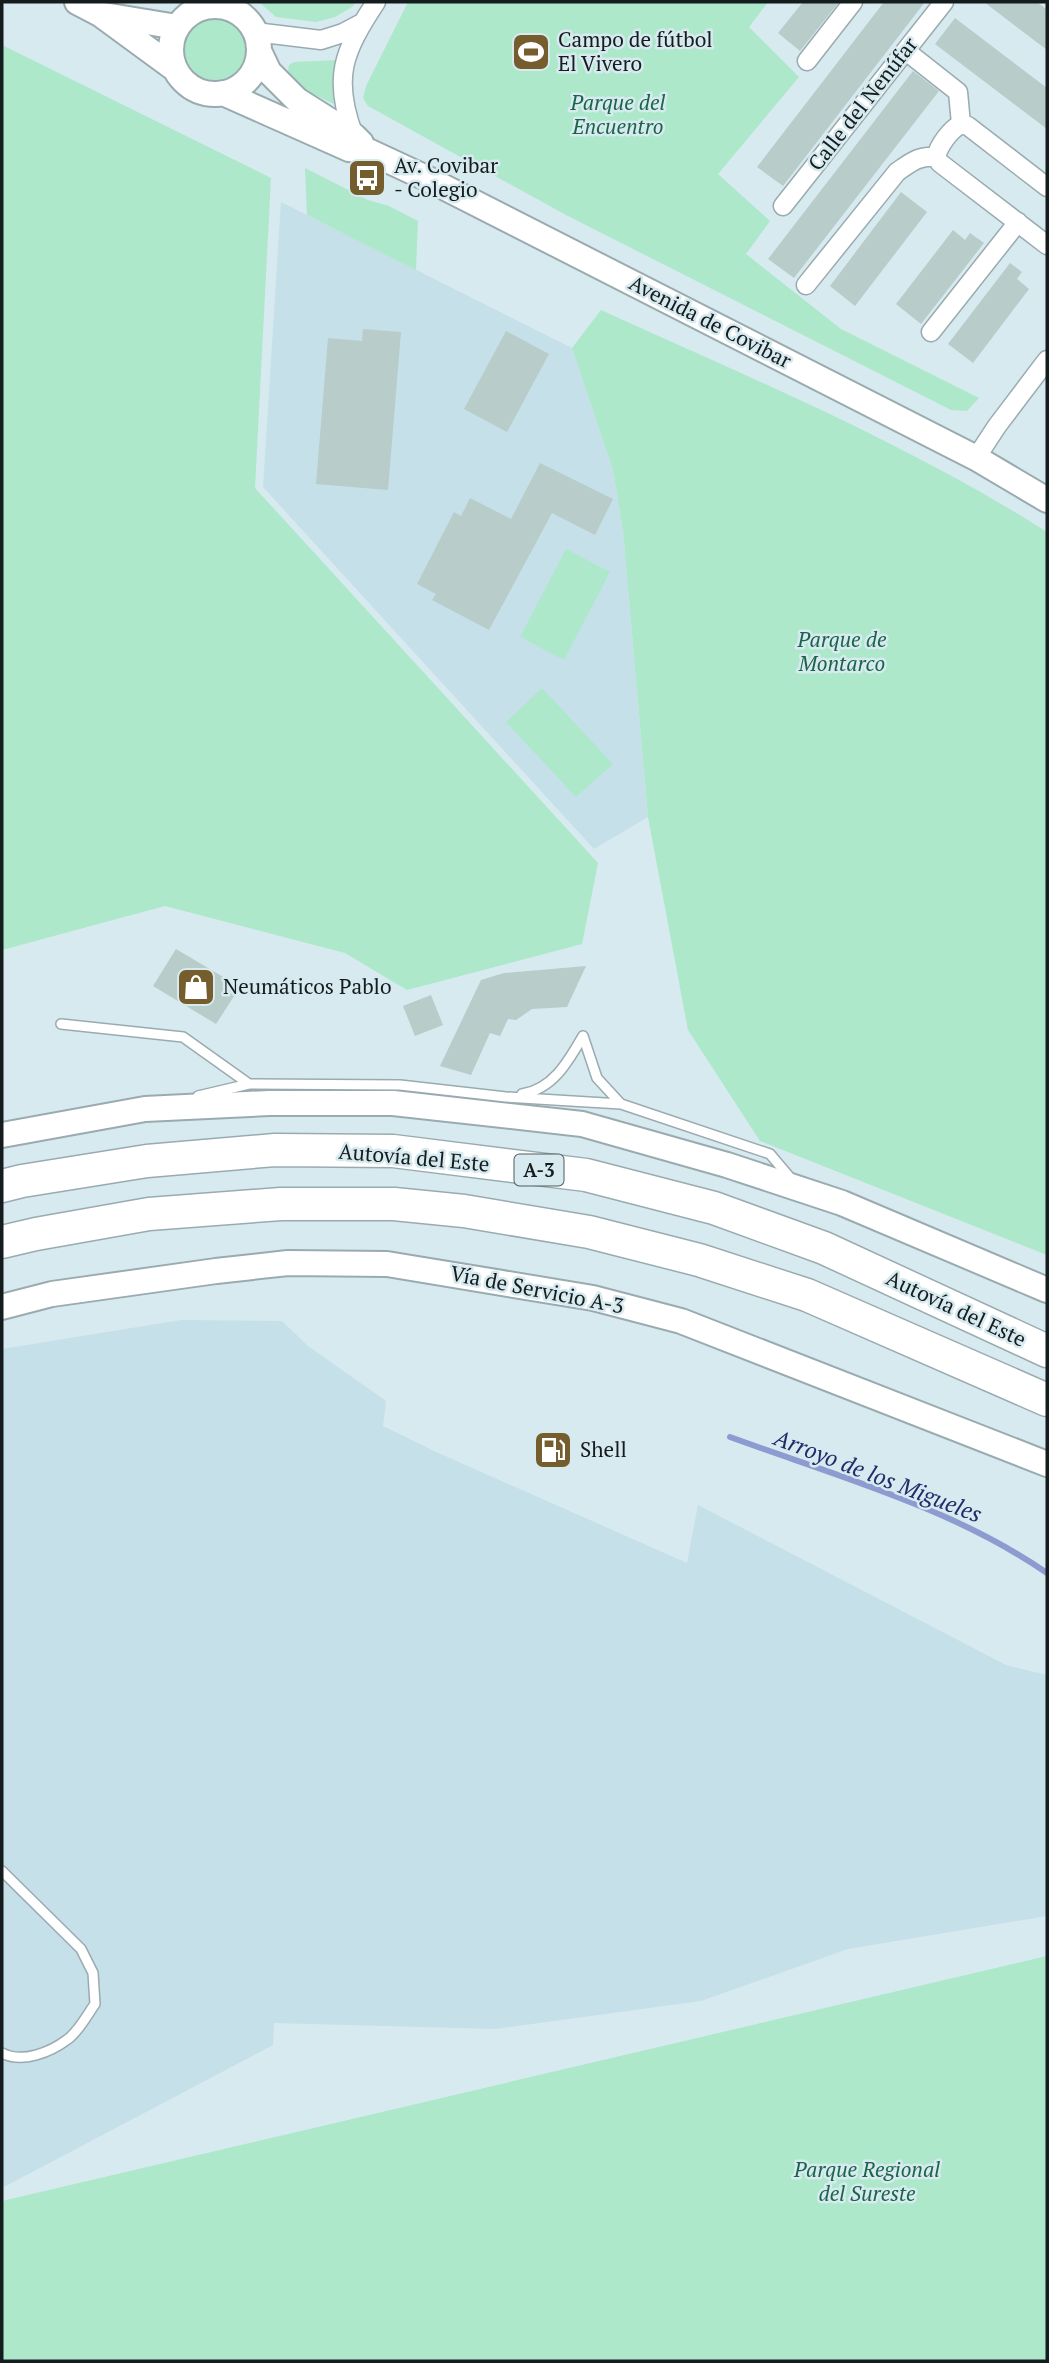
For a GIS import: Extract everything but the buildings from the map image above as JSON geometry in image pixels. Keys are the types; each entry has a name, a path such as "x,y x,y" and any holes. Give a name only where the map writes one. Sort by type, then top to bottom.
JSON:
{"highway":[{"name":"Autovía del Este","path":"2,1186 147,1161 275,1150 393,1151 586,1175 714,1208 824,1248 1047,1351"},
{"path":"2,1242 149,1214 268,1205 394,1204 464,1211 589,1232 699,1259 807,1296 1047,1400"}],"main road":[{"path":"77,2 100,14 175,69"},
{"path":"200,5 235,6 250,23 257,42 256,66 237,88 223,93 195,89 183,81 175,69 171,55 172,40 177,27 200,5"},
{"path":"100,14 177,27"},
{"name":"Avenida de Covibar","path":"257,42 269,72 297,100 361,144 976,458 1047,500"},
{"name":"Avenida de Covibar","path":"223,93 349,149 361,144"},
{"path":"2,1135 145,1109 269,1103 393,1103 582,1124 727,1165 842,1203 1047,1290"},
{"name":"Vía de Servicio A-3","path":"2,1307 52,1294 216,1271 288,1264 387,1264 593,1298 681,1321 1047,1464"}],"street":[{"path":"361,144 344,110 341,76 347,54 376,2"},
{"path":"807,61 853,2"},
{"name":"Calle del Nenúfar","path":"783,206 944,2"},
{"path":"257,42 321,40 362,23"},
{"path":"906,51 958,92 961,124"},
{"path":"1047,187 968,126 961,124 954,128 937,150 936,157 940,163 1047,245"},
{"path":"806,285 897,172 915,159 936,157"},
{"path":"931,332 1018,222"},
{"path":"976,458 1047,360"}],"lane":[{"path":"61,1024 183,1037 248,1084"},
{"path":"506,1097 536,1092 561,1072 583,1037 597,1078 621,1104"},
{"path":"145,1109 248,1084 400,1085 506,1097 621,1104 770,1154 800,1189"},
{"path":"2,1871 81,1949 93,1973 95,2004 70,2038 36,2056 2,2053"}],"shaded area":[{"path":"281,202 572,348 613,470 623,531 648,817 594,849 263,487"},
{"path":"181,1320 282,1321 308,1346 386,1401 383,1426 434,1451 687,1563 698,1505 1006,1665 1047,1675 1047,1916 848,1949 701,2001 495,2029 274,2023 273,2045 2,2188 2,1349"}],"green space":[{"path":"259,2 356,2 335,17 316,22 276,17"},
{"name":"Parque del Encuentro","path":"408,2 768,2 749,27 799,77 718,174 770,221 746,254 841,329 979,398 967,411 951,410 566,215 368,106 363,98 366,86"},
{"path":"214,16 232,22 240,30 246,48 240,66 232,74 214,80 196,74 188,66 182,48 188,30 196,22"},
{"path":"2,45 271,178 255,488 598,863 582,944 407,990 345,953 165,906 2,950"},
{"path":"337,60 336,105 307,91 288,72 289,65 294,62"},
{"path":"305,168 368,200 389,206 418,221 416,270 307,215"},
{"name":"Parque de Montarco","path":"601,310 884,441 940,469 1047,532 1047,1255 760,1141 688,1030 648,817 623,531 613,470 572,348"},
{"path":"566,549 610,572 564,660 520,637"},
{"path":"542,688 613,764 576,797 506,722"},
{"name":"Parque Regional del Sureste","path":"1047,1956 1047,2361 2,2361 2,2201"}],"waterway":[{"name":"Arroyo de los Migueles","path":"730,1437 934,1512 1011,1550 1047,1573"}],"place":[{"name":"Campo de fútbol El Vivero","path":"531,52"},
{"name":"Av. Covibar - Colegio","path":"367,178"},
{"name":"Neumáticos Pablo","path":"196,987"},
{"name":"Shell","path":"553,1450"}]}
